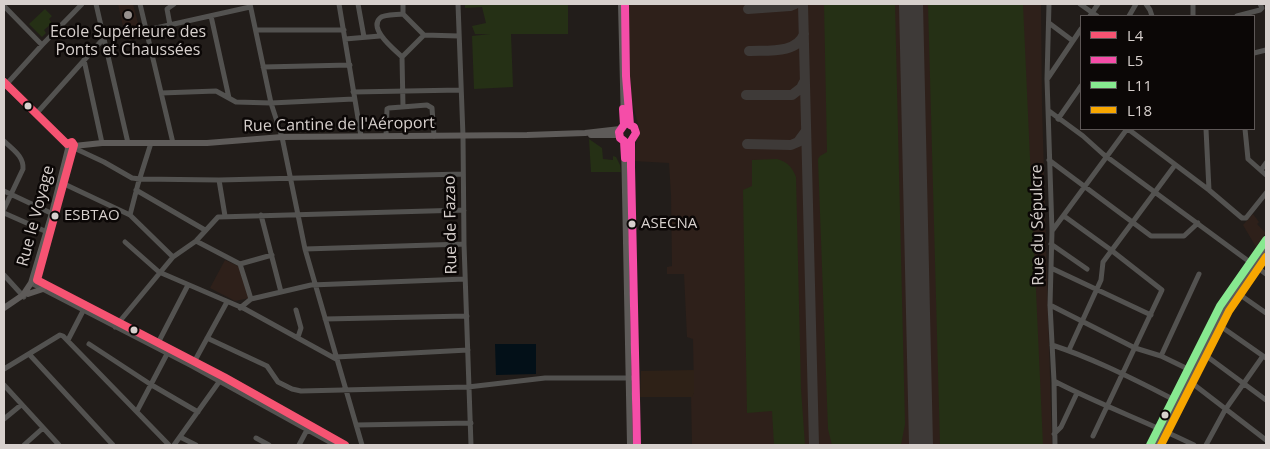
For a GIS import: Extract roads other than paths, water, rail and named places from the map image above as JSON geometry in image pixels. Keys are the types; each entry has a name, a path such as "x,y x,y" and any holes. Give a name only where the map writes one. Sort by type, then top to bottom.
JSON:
{"main road":[{"path":"621,4 623,129 628,141 637,445"},
{"path":"623,129 626,76 625,4"},
{"path":"5,85 71,147"},
{"path":"623,129 634,127 636,133 628,141 628,378 630,445"},
{"name":"Rue Cantine de l'Aéroport","path":"71,147 128,143 207,143 282,137 463,136 585,133 623,129"},
{"name":"Rue le Voyage","path":"4,308 25,296 34,282 71,147"},
{"path":"34,282 54,214"},
{"path":"1156,445 1161,429 1216,323 1222,307 1236,292 1266,240"},
{"path":"1175,400 1188,380 1197,350 1222,307 1252,263 1266,250"},
{"path":"4,314 25,296 43,289"},
{"path":"1150,445 1161,429"}],"street":[{"path":"14,4 6,8 42,45"},
{"path":"5,85 82,4"},
{"path":"96,4 128,143"},
{"path":"140,4 173,143"},
{"path":"170,25 167,10 174,4"},
{"path":"340,4 361,136"},
{"path":"358,4 364,37"},
{"path":"403,4 404,14 424,35 458,36"},
{"name":"Rue de Fazao","path":"458,4 471,445"},
{"name":"Rue du Sépulcre","path":"1049,4 1047,79 1052,231 1050,305 1055,445"},
{"path":"1080,4 1093,15 1098,4"},
{"path":"1130,15 1136,4"},
{"path":"1146,4 1152,15"},
{"path":"1150,10 1156,4"},
{"path":"1241,15 1260,10 1262,8 1260,4"},
{"path":"147,30 250,5 271,103 282,137 296,214 362,445"},
{"path":"402,56 380,36 377,24 382,16 404,14"},
{"path":"211,16 229,98"},
{"path":"1049,23 1074,40"},
{"path":"256,30 344,30"},
{"path":"1047,79 1080,31"},
{"path":"403,107 402,56 424,35"},
{"path":"345,39 380,36"},
{"path":"36,114 104,38"},
{"path":"84,60 98,144"},
{"path":"264,67 350,65"},
{"path":"353,92 461,90"},
{"path":"161,93 216,91 236,102 271,103 354,99"},
{"path":"1058,119 1079,94"},
{"path":"386,136 387,109 431,106 434,136"},
{"path":"1049,111 1083,136 1103,154 1266,274"},
{"path":"1052,231 1126,130"},
{"path":"1128,130 1209,190 1244,219 1266,193"},
{"path":"1206,130 1209,190"},
{"path":"1245,130 1248,159 1266,175"},
{"path":"4,141 20,157 23,164 23,169 4,211 47,232"},
{"path":"130,215 151,143"},
{"path":"71,147 104,162 132,178 140,179 219,180 463,174"},
{"path":"1050,160 1153,237 1185,236 1198,223"},
{"path":"1261,170 1266,163"},
{"path":"1069,350 1097,289 1102,276 1103,262 1175,165"},
{"path":"219,180 225,216"},
{"path":"61,183 130,215 173,257"},
{"path":"136,190 205,230"},
{"path":"4,191 54,214"},
{"path":"115,327 173,257 196,241 218,217 464,210"},
{"path":"261,216 282,292"},
{"path":"1064,216 1162,288 1162,292 1093,436"},
{"path":"196,241 240,264 272,255"},
{"path":"124,242 159,272 240,308 336,358 468,350"},
{"path":"305,249 464,244"},
{"path":"1051,244 1087,269"},
{"path":"240,264 251,298"},
{"path":"1051,268 1151,315"},
{"path":"1161,356 1199,274"},
{"path":"4,275 25,296"},
{"path":"240,308 251,298 311,285 465,279"},
{"path":"34,282 83,311 166,354 193,364 220,382 345,445"},
{"path":"34,282 119,322 158,343 335,445"},
{"path":"158,343 188,285"},
{"path":"1236,292 1266,313"},
{"path":"193,364 227,302"},
{"path":"1050,305 1135,348 1161,356 1191,370"},
{"path":"296,310 301,328 298,337"},
{"path":"68,340 83,311"},
{"path":"325,319 467,316"},
{"path":"1206,445 1225,410 1265,357 1216,323"},
{"path":"4,369 60,335 68,340 169,445"},
{"path":"207,338 267,366 278,382 301,391 468,387 545,378 636,377"},
{"path":"88,344 198,412"},
{"path":"1052,345 1069,350 1175,400"},
{"path":"1201,352 1266,400"},
{"path":"29,354 114,445"},
{"path":"137,411 166,354"},
{"path":"1188,380 1266,440"},
{"path":"174,445 220,382"},
{"path":"1054,382 1077,394 1194,445"},
{"path":"4,385 59,445"},
{"path":"1054,434 1061,427 1077,394"},
{"path":"4,419 21,405"},
{"path":"356,425 471,423"},
{"path":"24,445 43,428"},
{"path":"299,445 308,428"},
{"path":"180,437 196,445"},
{"path":"256,438 269,445"}],"place":[{"name":"Ecole Supérieure des Ponts et Chaussées","path":"128,15"},
{"name":"ESBTAO","path":"55,216"},
{"name":"ASECNA","path":"632,224"}]}
